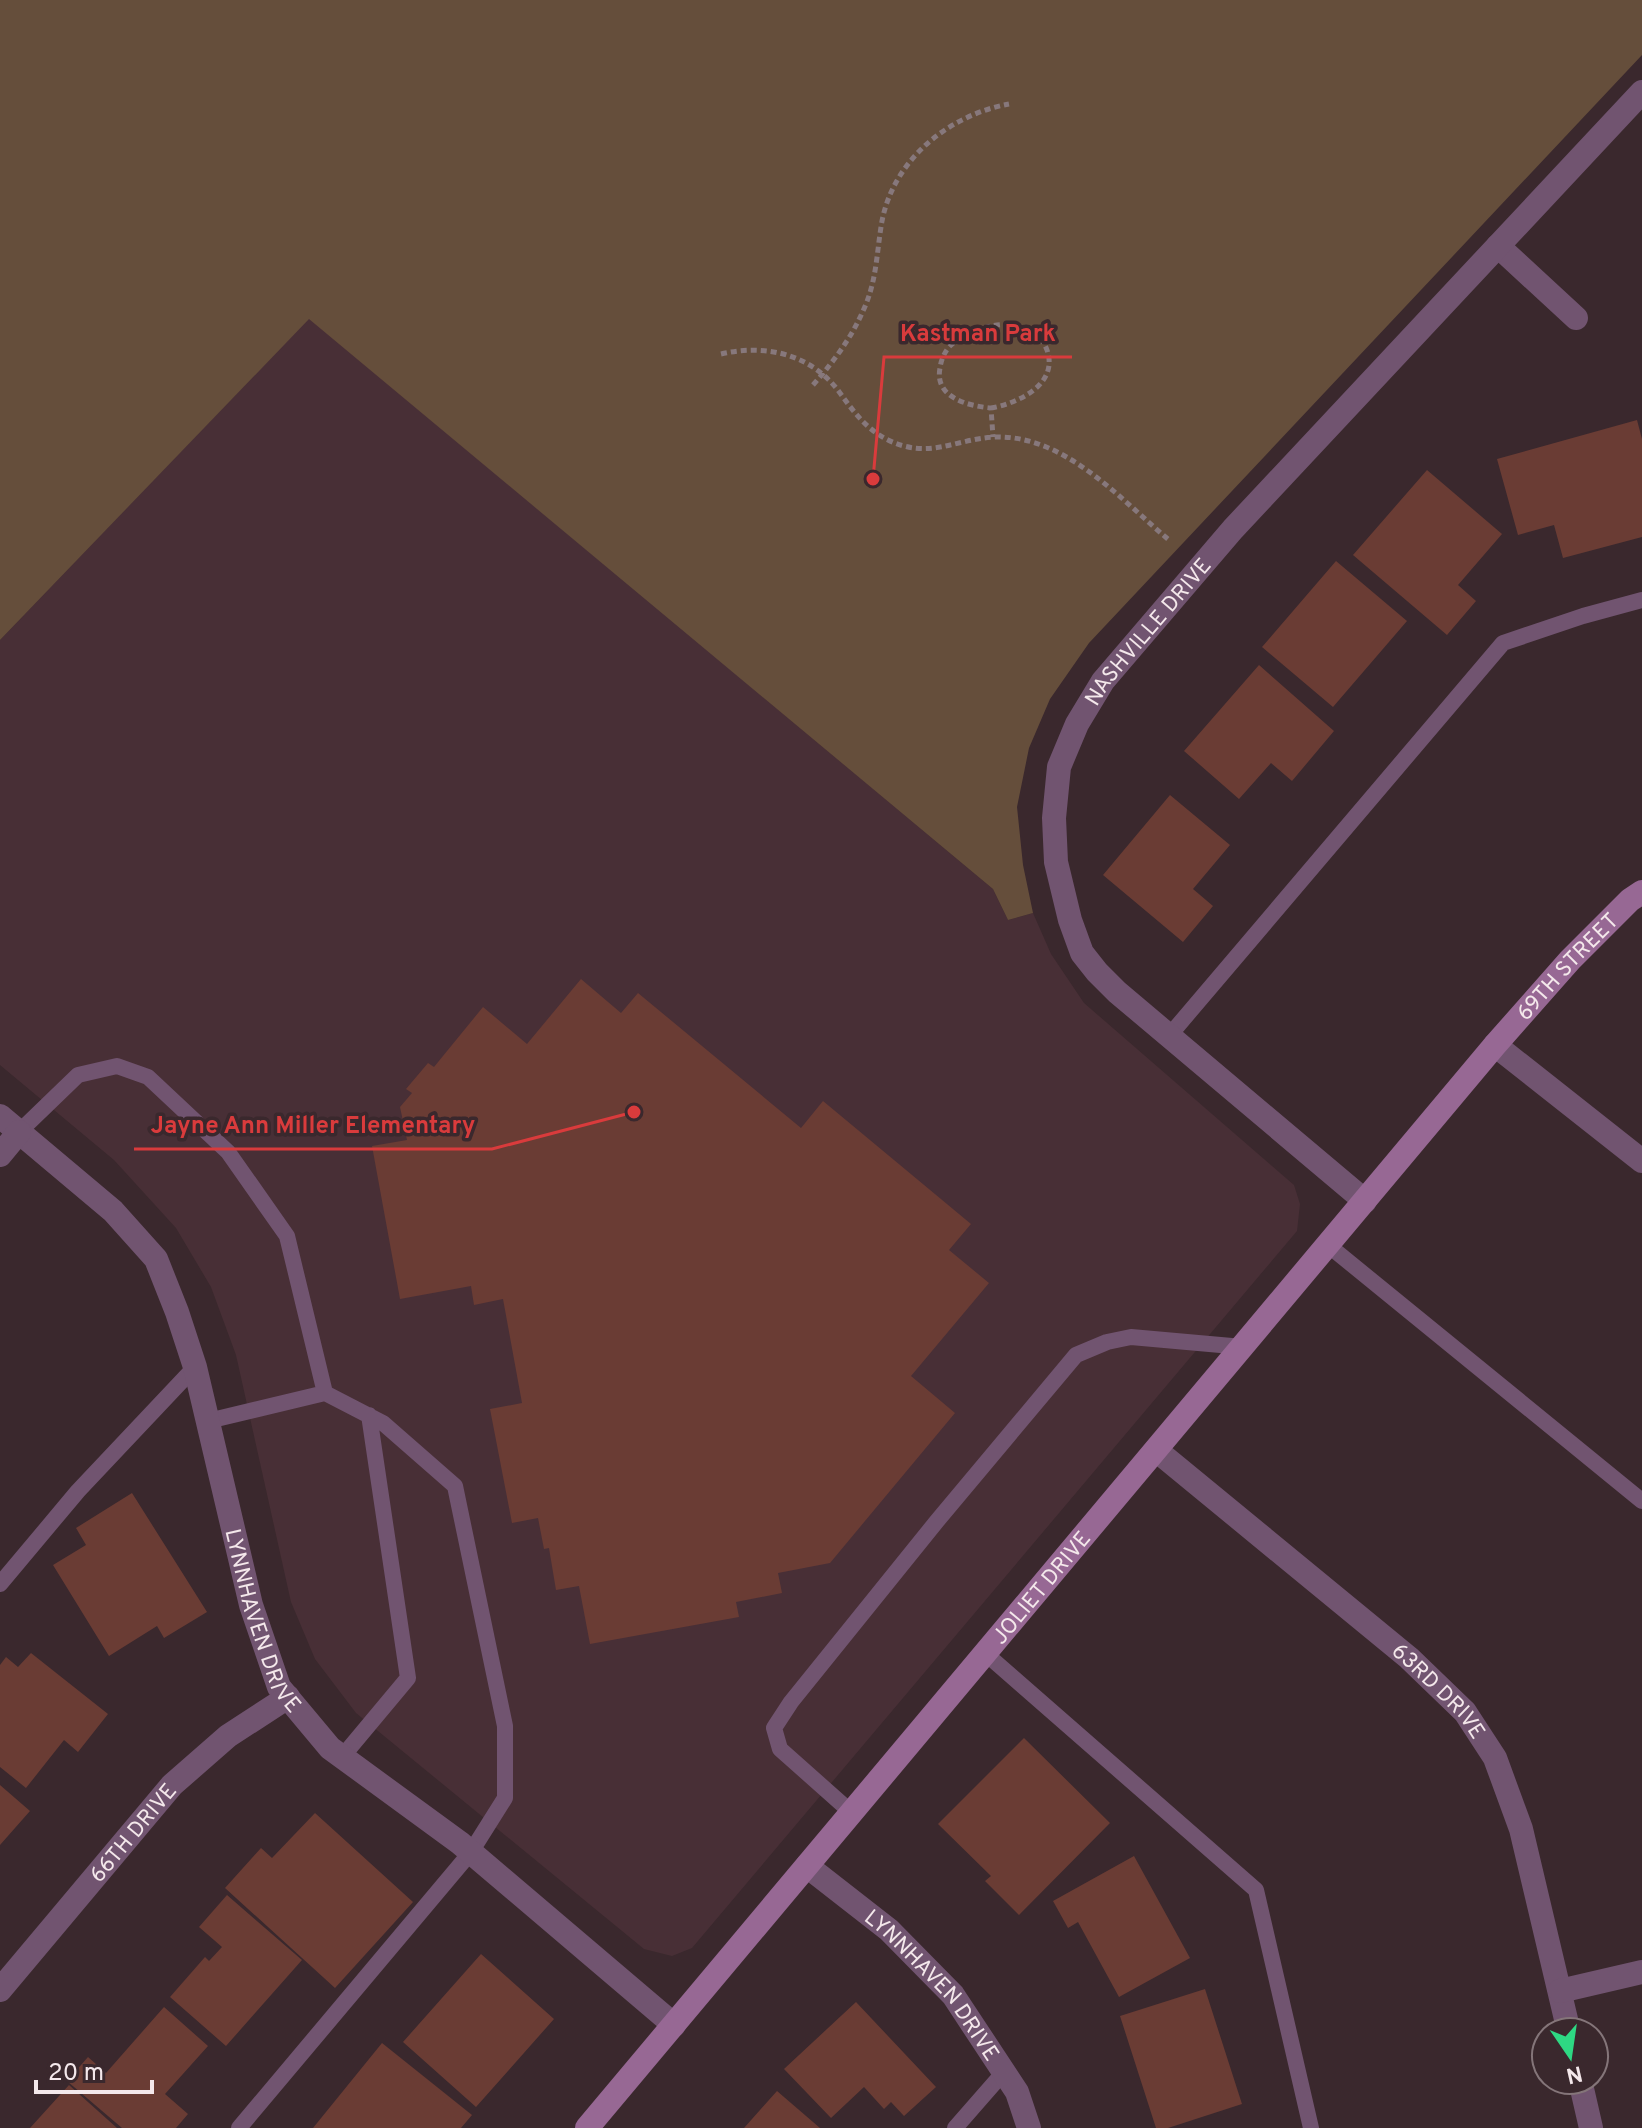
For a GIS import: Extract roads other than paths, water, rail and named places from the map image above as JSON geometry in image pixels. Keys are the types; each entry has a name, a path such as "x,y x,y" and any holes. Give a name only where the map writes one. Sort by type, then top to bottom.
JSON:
{"street":[{"name":"NASHVILLE DRIVE","path":"1365,1201 1117,992 1082,953 1070,920 1056,862 1054,818 1059,767 1077,724 1103,681 1233,529 1642,92"},
{"path":"1498,246 1576,318"},
{"name":"69TH STREET","path":"1495,1045 1570,960 1630,900 1642,892"},
{"path":"1495,1045 1642,1161"},
{"name":"JOLIET DRIVE","path":"587,2128 1495,1045"},
{"name":"LYNNHAVEN DRIVE","path":"0,1116 113,1211 156,1259 195,1367 251,1605 279,1687 330,1748 471,1852 674,2025"},
{"path":"0,1155 19,1132"},
{"name":"63RD DRIVE","path":"1156,1450 1409,1658 1465,1712 1495,1758 1521,1829 1565,2016"},
{"name":"66TH DRIVE","path":"0,1990 172,1785 228,1736 288,1697"},
{"name":"LYNNHAVEN DRIVE","path":"807,1866 889,1930 953,1995 1017,2092 1029,2128"},
{"path":"1560,1991 1642,1972"},
{"path":"1584,2096 1591,2128"}],"lane":[{"path":"1169,1036 1503,643 1642,600"},
{"path":"19,1132 78,1075 117,1066 148,1077 228,1152 287,1236 325,1393"},
{"path":"1328,1245 1642,1501"},
{"path":"852,1813 780,1749 774,1728 791,1702 1076,1355 1107,1342 1131,1337 1243,1347"},
{"path":"0,1584 78,1491 195,1367"},
{"path":"208,1421 325,1393 383,1423 455,1486 505,1726 505,1798 471,1852 239,2128"},
{"path":"342,1757 408,1678 369,1415"},
{"path":"985,1653 1256,1890 1311,2128"},
{"path":"955,2128 1004,2072"}],"place":[{"name":"Kastman Park","path":"873,479"},
{"name":"Jayne Ann Miller Elementary","path":"634,1112"}]}
